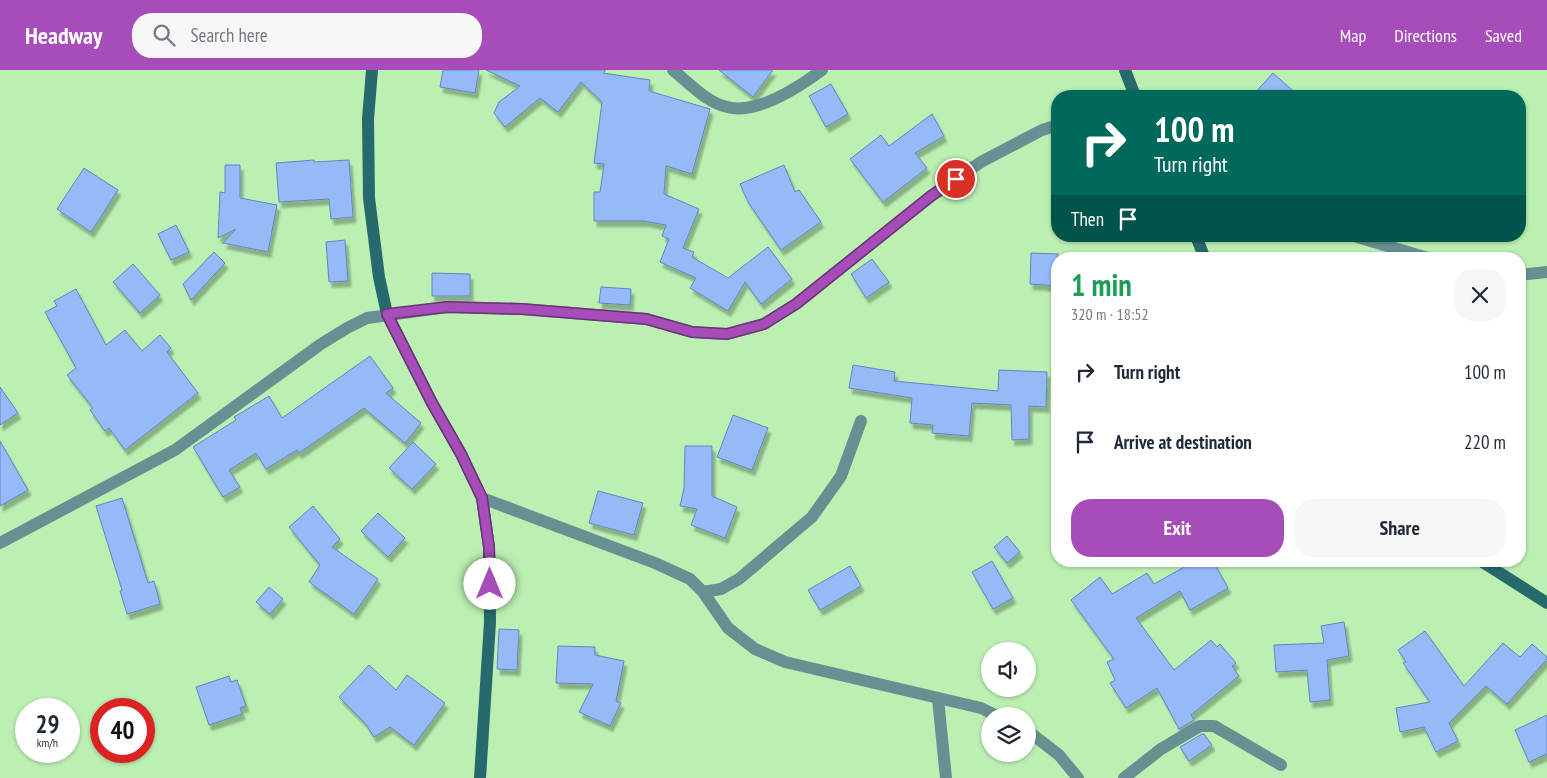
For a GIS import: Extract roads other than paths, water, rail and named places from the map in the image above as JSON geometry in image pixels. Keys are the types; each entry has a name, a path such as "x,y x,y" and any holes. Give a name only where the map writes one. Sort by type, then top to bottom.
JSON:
{"street":[{"path":"372,70 368,119 368,198 378,278 387,314 432,403 461,454 482,498 489,547 490,622 480,778"},
{"path":"673,70 706,97 727,107 747,109 801,86 822,70"},
{"path":"1125,70 1133,90"},
{"path":"0,543 175,450 299,360 347,328 367,318 447,307 522,309 646,319 692,332 727,334 764,324 796,304 931,196 981,162 1051,127"},
{"path":"1374,242 1408,252"},
{"path":"1526,274 1547,272"},
{"path":"703,592 721,589 739,579 812,517 841,476 861,422"},
{"path":"482,498 655,563 690,579 703,592 728,628 755,649 785,662 981,708"},
{"path":"1490,567 1547,603"},
{"path":"938,699 946,778"},
{"path":"1124,778 1162,749 1200,726 1214,726 1281,765"},
{"path":"1036,738 1059,755 1078,778"}]}
